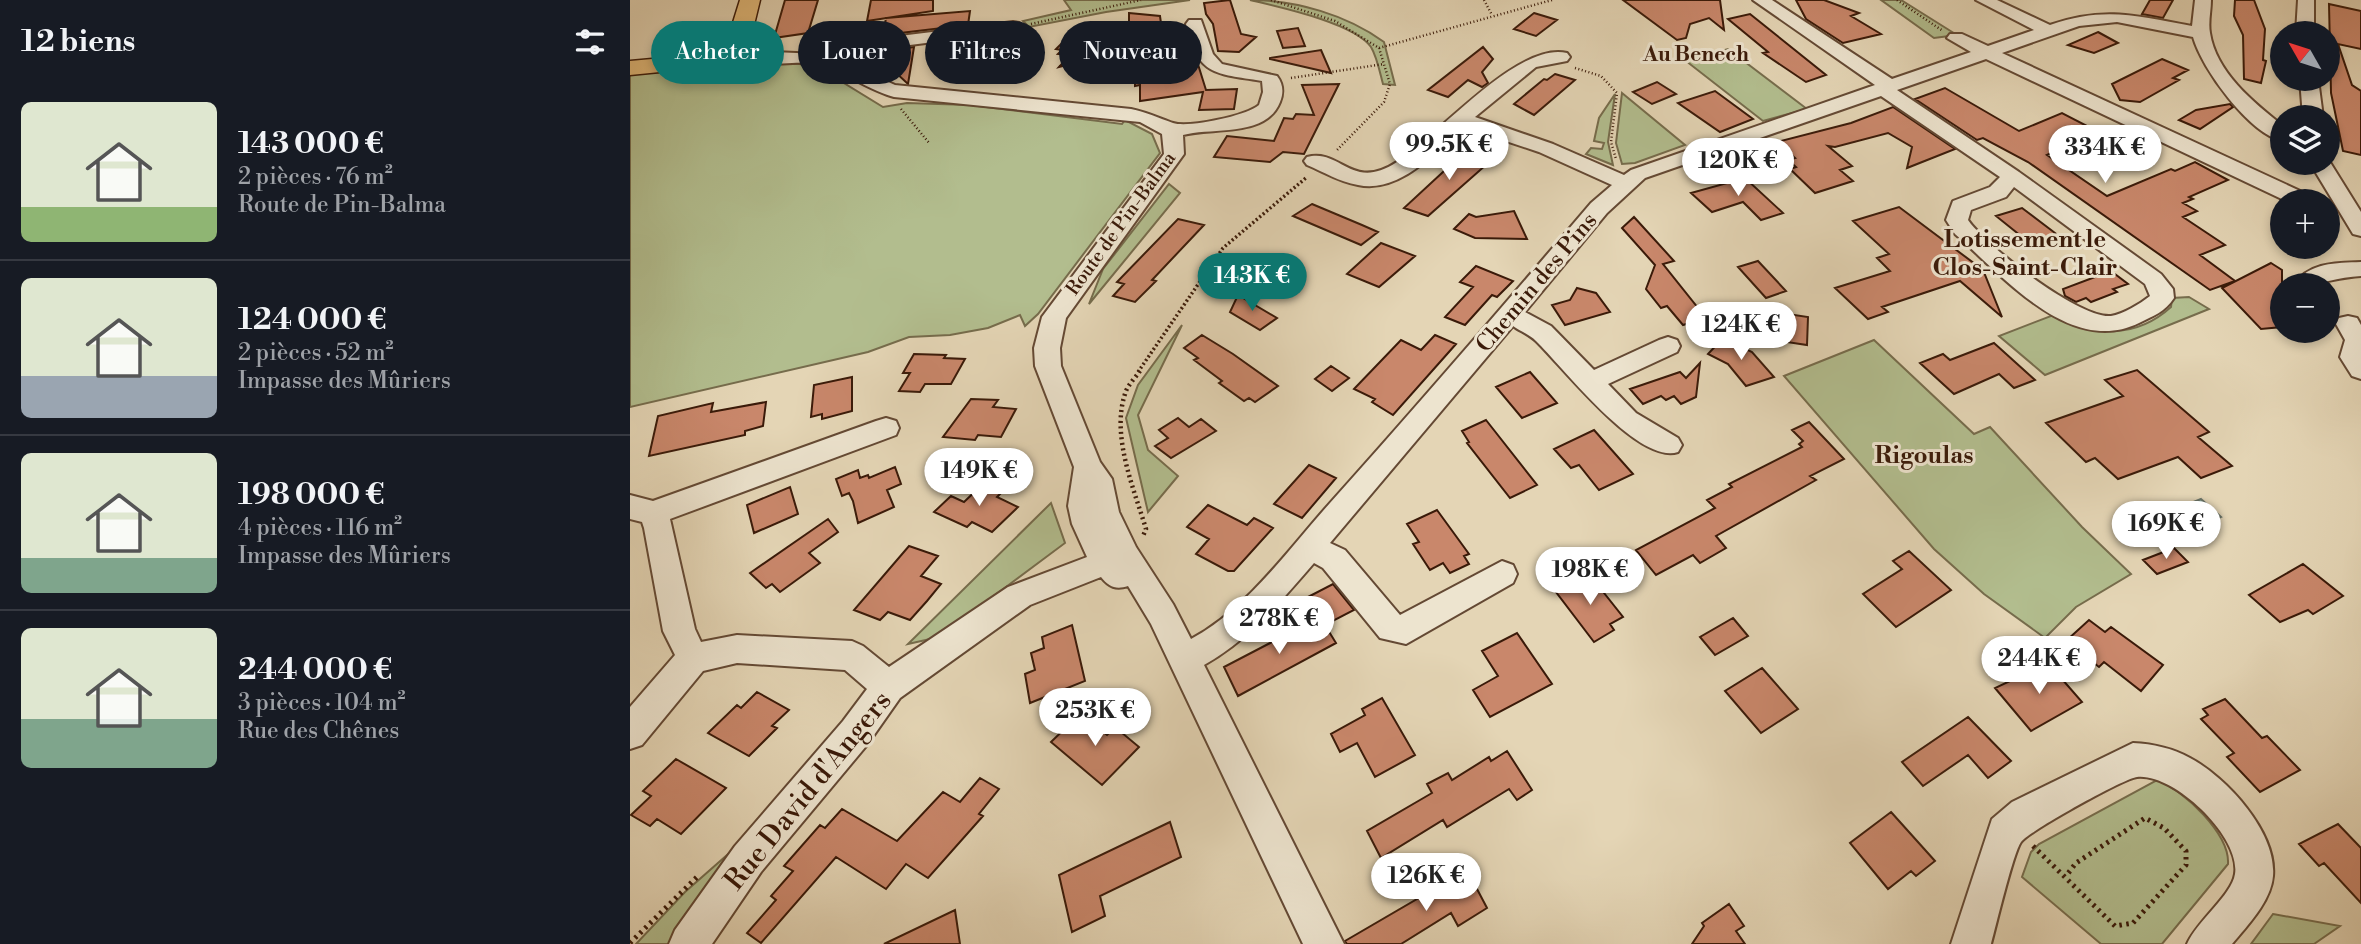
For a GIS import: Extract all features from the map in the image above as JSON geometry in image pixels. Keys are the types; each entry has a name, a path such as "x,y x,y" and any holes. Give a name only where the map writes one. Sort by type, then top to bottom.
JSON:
{"main road":[{"path":"745,21 750,0"},
{"path":"630,68 651,66"}],"street":[{"path":"1761,0 1885,83 1889,93 2012,176 2153,279 2161,289 2162,298 2157,305 2109,325 2090,322 2061,309 1963,229 1957,220 1961,206 1998,192 2012,176"},
{"path":"1984,0 2047,30"},
{"path":"2203,0 2201,33 2219,73 2236,94 2270,124"},
{"path":"2305,21 2306,0"},
{"name":"Chemin des Pins","path":"1184,659 1235,629 1310,547 1590,218 1624,183 1651,167 1887,88 2047,30 2104,16 2201,33"},
{"path":"1956,38 2277,189"},
{"path":"1172,132 1182,128 1250,120 1261,115 1271,103 1272,81 1264,75 1216,68 1202,51"},
{"path":"1318,162 1365,180 1391,175 1530,63 1561,57"},
{"name":"Route de Pin-Balma","path":"870,84 894,91 1131,115 1157,121 1172,132 1176,145 1174,154 1066,297 1049,332 1047,357 1052,379 1088,467 1098,479 1105,512 1124,553 1127,582 1149,594 1184,659 1324,944"},
{"path":"1461,119 1546,148 1624,183"},
{"path":"2345,184 2346,218"},
{"path":"2320,273 2361,269"},
{"path":"1510,314 1542,332 1627,420 1668,445"},
{"path":"2340,318 2355,329 2357,340 2353,357 2361,370"},
{"path":"1590,382 1668,346"},
{"path":"693,658 679,631 659,528 641,510 886,428"},
{"path":"1310,547 1334,559 1391,628 1406,630 1502,574"},
{"name":"Rue David d'Angers","path":"689,944 748,859 855,733 888,687 1019,596 1124,553"},
{"path":"630,733 693,658 737,649 852,656 888,687"},
{"path":"1971,944 2005,832 2025,815 2133,760 2152,761 2174,768 2194,779 2244,833 2253,851 2256,867 2253,882 2207,944"}],"path":[{"path":"1041,21 1141,0"},
{"path":"1124,553 1146,529 1130,474 1119,416 1125,392 1223,248 1384,102 1390,85 1379,48 1335,21 1271,0"},
{"path":"1484,0 1492,15"},
{"path":"1379,48 1552,0"},
{"path":"1897,0 1956,38"},
{"path":"1561,57 1574,68 1601,76 1617,93 1611,142 1624,183"},
{"path":"1272,81 1384,64"},
{"path":"898,105 930,144"},
{"path":"2011,826 2115,926 2133,923 2186,865 2186,851 2164,828 2146,818 2076,863 2066,876"}],"green space":[{"path":"1064,0 1190,0 1045,24 1045,21 1023,21 1071,10"},
{"path":"1250,0 1303,6 1370,32 1384,42 1395,85 1383,84 1377,60 1371,47 1362,38 1333,23"},
{"path":"1881,0 1901,0 1957,35 1934,38"},
{"path":"1728,49 1807,109 1763,121 1686,61"},
{"path":"798,63 798,84 845,84 883,107 907,103 970,105 1122,124 1125,120 1152,134 1160,153 1038,314 1025,326 1020,315 988,328 950,335 909,337 868,352 630,407 630,74 651,73 651,84 784,84 784,64"},
{"path":"1622,93 1685,145 1635,163 1622,164 1616,143"},
{"path":"1615,94 1608,142 1613,165 1586,154 1591,148 1602,149 1604,143 1594,141 1599,118"},
{"path":"1169,184 1180,193 1089,304 1103,269"},
{"path":"2189,297 2209,309 2045,375 1999,336 2056,314 2085,328 2100,331 2130,329 2158,317 2171,307 2172,298"},
{"path":"1182,325 1138,415 1148,450 1178,476 1148,512 1126,418 1138,385"},
{"path":"1874,340 1974,434 1990,427 2082,527 2131,574 2076,607 2045,638 1984,594 1934,549 1784,376"},
{"path":"1051,503 1065,543 939,637 908,644"},
{"path":"2157,780 2180,793 2214,827 2227,852 2228,864 2162,944 2101,944 2022,877 2031,852 2039,844"},
{"path":"735,848 672,944 636,944 685,892"},
{"path":"2273,914 2340,926 2314,944 2251,944"}],"water":[{"path":"2201,499 2221,517 2181,533 2161,515"}],"building":[{"path":"785,0 818,0 812,21 798,21 798,34 784,37 784,21 779,21"},
{"path":"871,0 933,0 933,11 867,21"},
{"path":"1230,0 1241,34 1256,37 1239,52 1218,51 1213,24 1206,14 1204,3"},
{"path":"1623,0 1720,0 1724,30 1709,18 1690,24 1686,38 1677,40"},
{"path":"1796,0 1824,0 1859,13 1851,16 1881,34 1843,43 1806,19"},
{"path":"2150,0 2173,0 2163,18 2142,14"},
{"path":"2235,0 2254,0 2265,29 2263,60 2266,61 2261,83 2244,79 2243,35 2234,16"},
{"path":"2329,4 2361,11 2361,49 2340,44 2340,21 2329,21"},
{"path":"970,11 969,21 925,21 925,30 911,32 911,21 885,21 886,18"},
{"path":"1129,13 1160,16 1161,21 1129,21"},
{"path":"1534,13 1557,20 1536,36 1514,29"},
{"path":"1750,14 1826,75 1806,82 1763,53 1768,52 1728,19"},
{"path":"1298,28 1305,46 1283,48 1277,31"},
{"path":"2098,32 2118,43 2094,53 2068,45"},
{"path":"1483,47 1493,59 1482,72 1488,83 1482,87 1468,80 1448,97 1428,90"},
{"path":"1321,50 1331,73 1270,59 1270,58"},
{"path":"2340,50 2352,85 2361,91 2361,155 2343,151 2340,105 2333,105 2331,93 2340,91"},
{"path":"2162,59 2188,70 2173,78 2179,80 2140,102 2120,100 2112,84"},
{"path":"1555,74 1575,80 1534,115 1514,104 1544,79 1547,80"},
{"path":"1202,77 1206,90 1237,89 1234,109 1199,110 1203,92 1140,101 1140,85 1135,84 1202,84"},
{"path":"1657,82 1676,94 1652,104 1633,92"},
{"path":"1339,84 1304,154 1283,152 1270,162 1214,157 1227,136 1274,141 1284,118 1293,119 1296,114 1314,115 1302,85"},
{"path":"1945,88 2019,131 2062,113 2091,128 2079,135 2080,140 2047,155 2107,196 2171,169 2175,171 2195,162 2228,180 2189,197 2193,199 2183,203 2197,211 2183,217 2225,245 2200,255 2235,281 2210,290 2028,162 1983,138 1977,140 1915,99"},
{"path":"1715,91 1753,119 1720,132 1678,103"},
{"path":"2230,104 2233,107 2200,129 2179,120 2196,110"},
{"path":"1893,107 1955,149 1907,168 1912,147 1888,133 1835,147 1828,146 1852,166 1840,170 1853,181 1815,193 1790,169 1796,167 1788,160 1795,158 1777,142 1851,123"},
{"path":"1469,148 1495,157 1428,216 1404,208"},
{"path":"1745,178 1783,213 1761,220 1743,202 1712,212 1691,193"},
{"path":"1312,204 1378,232 1361,245 1293,216"},
{"path":"1899,207 1983,270 2002,317 1960,281 1882,307 1888,312 1868,319 1835,288 1890,271 1877,258 1889,254 1853,221"},
{"path":"2022,208 2055,233 2031,244 1996,216"},
{"path":"1514,211 1527,239 1475,238 1454,229 1469,214 1476,217"},
{"path":"1634,217 1674,261 1663,264 1706,318 1683,325 1667,306 1661,308 1646,289 1655,265 1622,228"},
{"path":"1178,219 1204,225 1135,302 1113,296 1124,284 1117,282"},
{"path":"1381,243 1415,256 1379,287 1347,274"},
{"path":"1758,261 1786,291 1766,298 1738,267"},
{"path":"2271,263 2282,270 2282,273 2270,273 2270,328 2261,329 2222,288"},
{"path":"1476,266 1513,281 1497,297 1492,295 1465,325 1445,317 1473,287 1460,282"},
{"path":"2111,271 2128,284 2113,289 2117,292 2091,302 2086,298 2076,302 2065,296 2063,289"},
{"path":"1577,288 1596,293 1610,312 1565,325 1552,305 1570,300"},
{"path":"1238,295 1277,318 1260,330 1230,312"},
{"path":"1781,313 1808,317 1807,345 1780,341"},
{"path":"1202,335 1278,386 1255,402 1249,398 1244,401 1219,383 1222,381 1194,360 1198,358 1184,348"},
{"path":"1435,335 1456,344 1393,415 1372,402 1375,399 1354,389 1401,340 1421,350"},
{"path":"1723,338 1752,352 1774,377 1746,386 1728,364 1708,354"},
{"path":"1994,343 2035,380 2014,388 1999,374 1954,394 1920,363 1943,354 1950,360"},
{"path":"914,354 946,355 944,358 965,359 951,384 925,384 920,392 899,391 910,373 903,373"},
{"path":"1700,363 1696,397 1681,404 1674,396 1666,400 1661,396 1643,404 1630,389 1680,372 1686,378"},
{"path":"1331,366 1349,378 1332,391 1315,379"},
{"path":"2137,370 2209,432 2198,437 2232,466 2201,478 2178,457 2118,479 2095,458 2086,462 2046,423 2123,396 2105,380"},
{"path":"1530,372 1557,403 1522,418 1496,387"},
{"path":"852,377 852,411 822,419 822,414 811,417 814,385"},
{"path":"971,399 998,400 993,407 1016,409 1001,437 978,435 975,440 943,437"},
{"path":"766,402 763,426 745,431 745,435 649,456 658,416 713,403 711,412"},
{"path":"1178,418 1189,427 1201,419 1216,431 1171,458 1155,446 1168,438 1159,430"},
{"path":"1486,420 1537,485 1510,498 1467,443 1469,442 1462,431"},
{"path":"1809,422 1844,459 1810,476 1816,480 1716,536 1726,548 1700,563 1693,555 1656,575 1636,550 1715,508 1707,500 1732,487 1729,484 1802,447 1799,444 1803,441 1792,430"},
{"path":"1594,430 1633,474 1599,490 1579,465 1571,468 1554,449"},
{"path":"1309,465 1336,478 1302,518 1274,504"},
{"path":"895,467 901,484 887,490 894,507 858,523 849,493 842,496 836,479 858,470 860,478 868,475 869,478"},
{"path":"986,481 1005,489 997,497 1018,507 992,532 972,522 967,527 934,512 951,496 964,502"},
{"path":"790,487 798,514 754,533 747,505"},
{"path":"1208,505 1247,525 1254,518 1273,528 1234,571 1228,571 1196,554 1209,539 1187,527"},
{"path":"1437,510 1469,554 1464,556 1469,564 1450,573 1443,563 1430,570 1413,544 1419,542 1407,524"},
{"path":"828,519 838,532 809,553 820,563 780,592 772,584 766,588 750,573"},
{"path":"909,546 938,556 921,576 941,584 927,601 910,620 888,612 880,620 854,610"},
{"path":"2174,548 2188,562 2157,574 2143,560"},
{"path":"1909,551 1951,590 1896,627 1863,594 1902,569 1893,561"},
{"path":"2303,564 2343,596 2313,614 2308,610 2280,622 2249,595"},
{"path":"1589,574 1623,617 1610,624 1614,630 1594,642 1556,592"},
{"path":"1333,584 1354,610 1325,625 1308,597"},
{"path":"1320,617 1336,643 1238,696 1224,667"},
{"path":"1733,618 1748,636 1715,655 1700,637"},
{"path":"2089,620 2105,632 2111,627 2163,665 2141,691 2104,662 2099,667 2066,641"},
{"path":"1072,625 1085,681 1030,703 1025,674 1035,670 1031,653 1044,648 1042,637"},
{"path":"1517,633 1552,684 1490,717 1473,690 1498,676 1482,651"},
{"path":"2048,663 2082,702 2031,731 1995,688"},
{"path":"1762,668 1798,709 1761,733 1725,691"},
{"path":"757,692 789,710 772,726 777,728 749,756 708,733 737,705 741,708"},
{"path":"1382,698 1415,755 1375,777 1357,743 1340,752 1331,734 1365,715 1362,709"},
{"path":"2225,699 2262,738 2267,736 2300,770 2260,792 2227,757 2234,753 2201,719 2208,715 2203,709"},
{"path":"1081,713 1107,735 1115,727 1139,747 1102,785 1051,742"},
{"path":"1968,717 2011,761 1988,778 1968,755 1923,786 1902,762"},
{"path":"1507,751 1532,790 1517,800 1509,789 1447,827 1443,820 1381,858 1367,831 1432,793 1427,784 1448,773 1452,780 1489,757 1491,761"},
{"path":"676,759 726,788 681,834 657,819 650,826 631,815 651,796 643,791"},
{"path":"980,778 999,789 979,814 983,816 928,878 906,864 886,889 836,857 761,943 747,933 776,900 771,896 793,871 784,866 820,825 825,828 842,809 897,841 943,792 960,802"},
{"path":"1891,812 1935,861 1916,876 1911,871 1888,889 1850,843"},
{"path":"1170,822 1181,857 1100,896 1105,916 1072,932 1059,875"},
{"path":"2338,824 2361,848 2361,903 2324,863 2319,866 2299,844"},
{"path":"1467,870 1487,908 1458,926 1451,913 1401,944 1347,944 1345,941"},
{"path":"1729,904 1744,926 1736,931 1745,944 1692,944 1704,926 1702,923"},
{"path":"955,910 960,944 884,944"}],"district":[{"name":"Au Benech","path":"1696,54"},
{"name":"Lotissement le Clos-Saint-Clair","path":"2025,253"},
{"name":"Rigoulas","path":"1924,455"}]}
